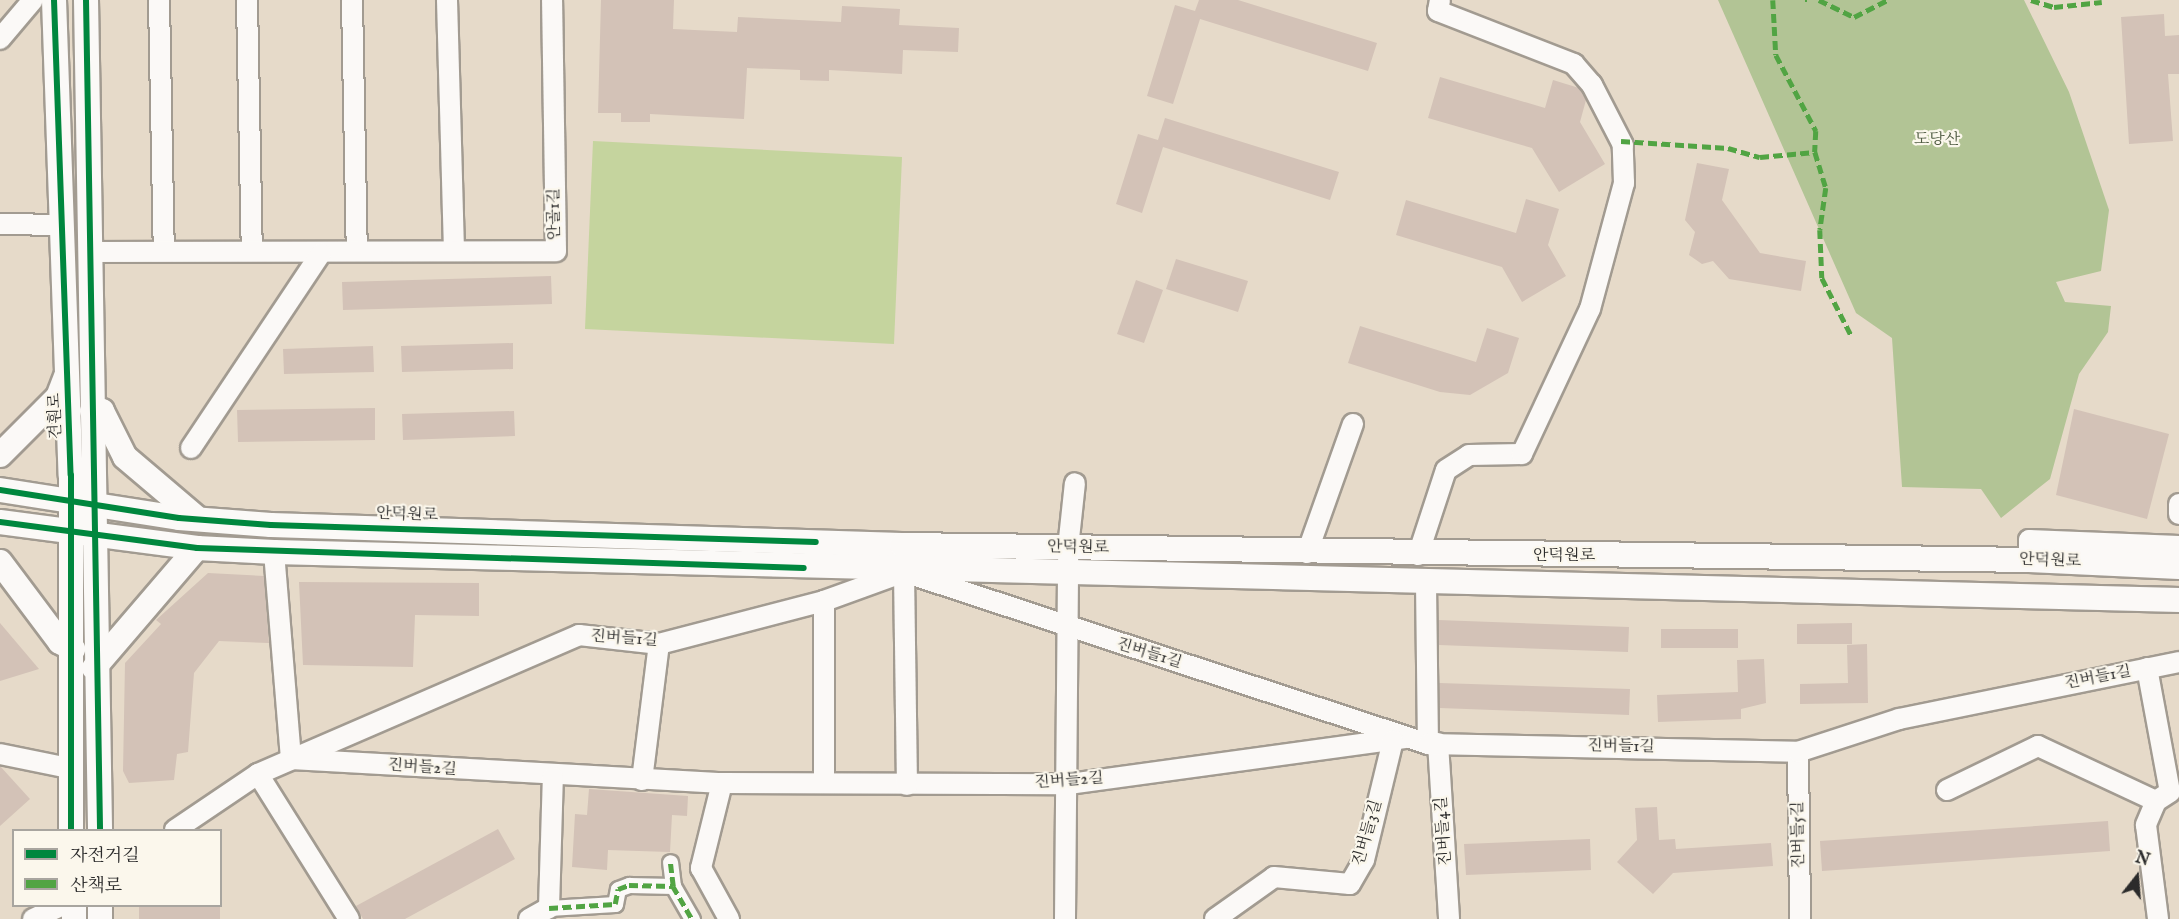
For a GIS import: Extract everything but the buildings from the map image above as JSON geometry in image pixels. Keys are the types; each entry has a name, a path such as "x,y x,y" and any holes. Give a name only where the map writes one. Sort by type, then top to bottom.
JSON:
{"street":[{"path":"0,39 33,0"},
{"name":"견훤로","path":"54,0 68,371 82,503 82,534 73,649 69,768 71,829"},
{"name":"견훤로","path":"82,503 92,411 92,252 86,0"},
{"path":"159,0 164,252"},
{"path":"247,0 252,251"},
{"path":"352,0 357,250"},
{"path":"447,0 454,250"},
{"name":"안골1길","path":"92,252 556,251 552,0"},
{"path":"1418,555 1446,470 1469,455 1522,454 1590,309 1624,183 1623,145 1592,86 1574,64 1438,11 1440,0"},
{"path":"0,224 63,225"},
{"path":"191,448 321,253"},
{"path":"0,456 58,397 68,371"},
{"path":"92,411 102,411 125,457 198,519"},
{"path":"1307,553 1353,424"},
{"path":"1065,919 1069,784 1068,548 1075,483"},
{"name":"안덕원로","path":"0,490 198,519 1068,548 1418,555 2029,560 2169,567"},
{"path":"2179,504 2179,514"},
{"name":"안덕원로","path":"0,522 197,548 274,552 904,572 2169,600"},
{"name":"견훤로","path":"82,534 94,668 100,829"},
{"path":"2029,560 2029,540 2179,546"},
{"path":"94,668 197,548"},
{"path":"274,552 291,759"},
{"path":"0,562 60,642 73,649"},
{"path":"904,572 907,785"},
{"name":"진버들1길","path":"178,829 258,774 579,635 659,644 824,601 904,572 1070,629 1427,741 1798,752 1899,719 2179,662"},
{"name":"진버들4길","path":"1426,583 1427,741 1449,919"},
{"path":"824,601 824,780"},
{"path":"642,780 659,644"},
{"path":"2147,668 2168,795 2146,825 2158,919"},
{"name":"진버들2길","path":"291,759 553,777 722,783 824,780 907,785 1069,784 1393,740 1427,741"},
{"name":"진버들3길","path":"1215,919 1274,877 1350,884 1364,860 1393,740"},
{"path":"1947,790 2038,746 2168,795"},
{"name":"진버들5길","path":"1798,752 1800,919"},
{"path":"0,754 69,768"},
{"path":"258,774 349,919"},
{"path":"549,908 553,777"},
{"path":"722,783 700,868 729,919"},
{"path":"670,862 673,886 692,919"},
{"path":"529,919 549,908 615,904 618,889 629,885 673,886"},
{"path":"33,919 59,907"}],"green space":[{"name":"도당산","path":"1718,0 2024,0 2069,92 2109,210 2101,271 2056,282 2065,302 2111,306 2108,332 2079,374 2050,479 2001,518 1981,489 1902,487 1892,338 1856,313"},
{"path":"593,141 902,157 894,344 585,329"}],"marked path":[{"path":"1773,0 1776,55 1816,131 1815,152 1826,188 1820,230 1822,278 1852,337"},
{"path":"1819,0 1854,17 1888,0"},
{"path":"2031,0 2054,7 2102,2"},
{"path":"1621,141 1728,148 1760,157 1815,152"},
{"path":"549,908 615,904 618,889 629,885 673,886 670,862"},
{"path":"673,886 692,919"}],"cycle path":[{"path":"54,0 71,475 71,829"},
{"path":"86,0 100,829"},
{"path":"0,490 179,518 271,525 816,542"},
{"path":"0,522 197,548 804,568"}]}
